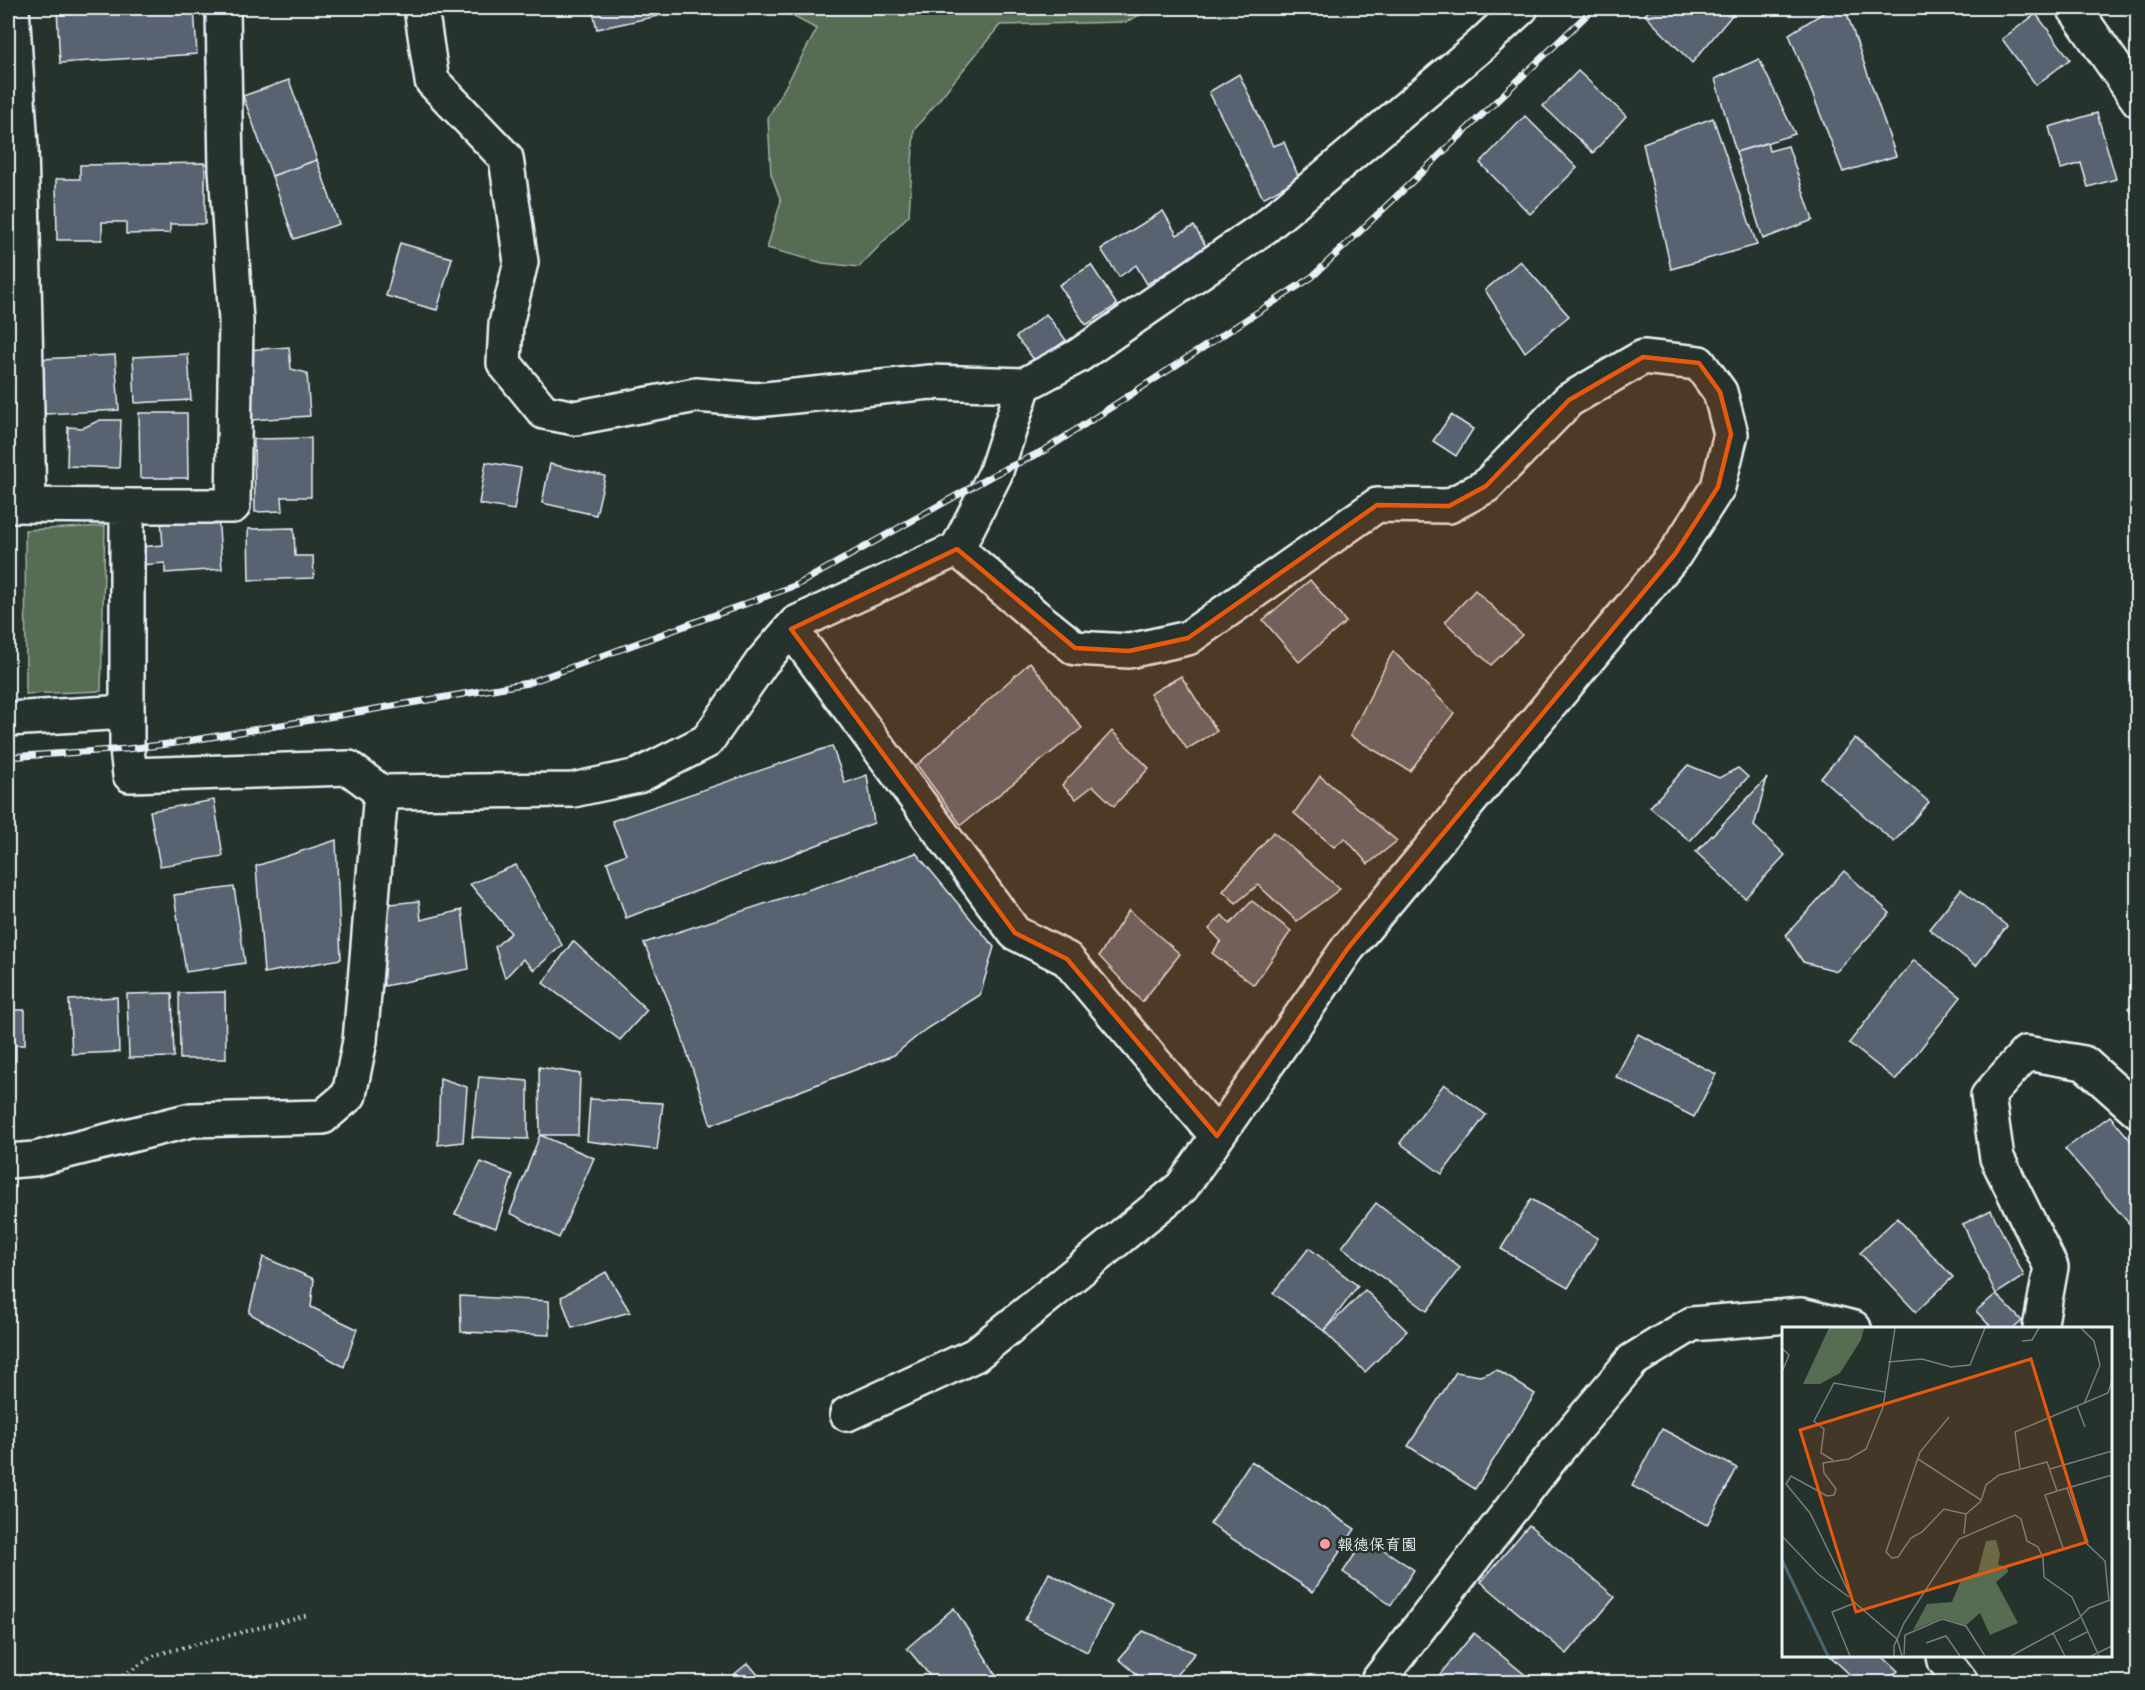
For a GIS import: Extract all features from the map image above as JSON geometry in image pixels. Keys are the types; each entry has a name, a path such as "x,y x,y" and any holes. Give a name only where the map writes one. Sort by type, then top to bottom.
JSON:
{"street":[{"path":"12,8 21,146 18,505 127,506 233,506 237,321 226,169 223,9"},
{"path":"421,8 432,81 506,158 521,262 506,324 504,363 544,412 575,418 696,395 756,400 930,382 1024,385 1078,356 1265,227 1481,45 1521,8"},
{"path":"2074,8 2134,87"},
{"path":"847,1414 975,1355 1182,1187 1348,948 1675,554 1718,487 1731,434 1720,392 1699,363 1643,357 1569,400 1486,486 1449,506 1377,505 1188,638 1129,651 1075,648 957,549"},
{"path":"127,506 127,749 130,775 348,768 381,792 573,789 638,776 706,741 762,662 796,623 957,549 994,474 1024,385"},
{"path":"791,629 1015,933 1067,959 1217,1136"},
{"path":"8,719 127,712"},
{"path":"8,1161 35,1159 191,1120 323,1117 349,1095 360,1041 381,792"},
{"path":"2040,1327 2051,1267 1998,1158 1988,1096 2026,1053 2084,1063 2138,1111"},
{"path":"1377,1683 1558,1449 1633,1360 1692,1324 1801,1315 1846,1327"},
{"path":"1944,1657 1961,1683"}],"path":[{"path":"113,1683 155,1655 308,1615"}],"highlighted area":[{"path":"1643,357 1699,363 1720,392 1731,434 1718,487 1675,554 1348,948 1217,1136 1067,959 1015,933 791,629 957,549 1075,648 1129,651 1188,638 1377,505 1449,506 1486,486 1569,400"}],"green space":[{"path":"777,8 1153,8 1126,22 1000,25 914,130 909,215 859,267 823,263 767,248 781,201 771,174 768,118 817,29"},
{"path":"105,526 101,691 26,694 25,530"}],"building":[{"path":"194,8 197,54 60,63 57,9"},
{"path":"592,8 656,8 658,16 597,29"},
{"path":"1651,8 1724,8 1733,14 1692,63 1645,15"},
{"path":"1831,8 1845,8 1896,156 1843,172 1789,34"},
{"path":"2036,14 2070,59 2036,85 2002,39"},
{"path":"1759,59 1795,134 1736,152 1715,79"},
{"path":"1578,71 1626,116 1593,153 1543,106"},
{"path":"1239,74 1273,146 1284,142 1299,178 1263,198 1209,92"},
{"path":"289,80 317,160 272,176 243,96"},
{"path":"2097,113 2116,179 2088,187 2081,163 2061,169 2049,127"},
{"path":"1525,116 1577,168 1530,214 1480,163"},
{"path":"1713,118 1757,245 1671,269 1643,143"},
{"path":"1767,143 1769,151 1788,146 1813,220 1763,239 1736,152"},
{"path":"317,160 339,224 294,239 272,176"},
{"path":"205,163 205,224 170,224 170,233 126,234 126,222 102,222 102,240 57,240 56,179 80,179 80,165"},
{"path":"1163,211 1177,235 1194,226 1207,248 1147,284 1136,265 1119,277 1101,249"},
{"path":"400,243 452,258 437,310 386,296"},
{"path":"1520,261 1569,316 1525,352 1485,290"},
{"path":"1091,265 1117,305 1086,325 1059,285"},
{"path":"1046,314 1066,340 1036,362 1016,337"},
{"path":"289,347 291,369 307,373 310,416 251,420 246,350"},
{"path":"188,354 191,400 135,403 133,357"},
{"path":"115,355 119,410 45,414 42,359"},
{"path":"139,413 187,413 188,478 140,478"},
{"path":"1451,415 1473,429 1456,456 1433,441"},
{"path":"100,420 121,420 119,468 67,466 68,427 83,428"},
{"path":"311,438 311,497 282,497 283,511 255,512 254,439"},
{"path":"486,462 521,468 514,510 479,504"},
{"path":"550,464 605,476 596,515 542,503"},
{"path":"218,516 222,569 165,573 165,563 140,565 139,547 163,545 161,520"},
{"path":"294,528 295,556 313,556 314,578 249,580 248,529"},
{"path":"1310,580 1346,622 1299,662 1263,620"},
{"path":"1475,590 1522,635 1491,665 1445,622"},
{"path":"1393,651 1454,713 1410,771 1350,736"},
{"path":"1030,662 1082,728 961,825 917,765"},
{"path":"1181,676 1217,731 1187,749 1150,694"},
{"path":"1112,731 1149,768 1114,806 1093,786 1076,799 1062,785"},
{"path":"1855,738 1929,802 1894,842 1821,778"},
{"path":"832,746 845,783 867,775 874,823 626,918 607,862 626,854 612,821"},
{"path":"1688,765 1719,778 1738,768 1748,777 1690,841 1650,807"},
{"path":"1320,776 1397,841 1368,864 1345,838 1334,847 1294,813"},
{"path":"1767,778 1754,826 1785,855 1745,898 1696,852"},
{"path":"214,800 223,856 160,866 150,811"},
{"path":"1273,832 1340,889 1297,921 1258,885 1236,903 1223,891"},
{"path":"336,840 341,959 264,973 256,866"},
{"path":"916,853 994,947 980,995 926,1029 894,1055 711,1125 676,1019 644,943"},
{"path":"516,865 562,945 534,970 523,959 505,978 495,947 511,933 470,884"},
{"path":"1844,871 1890,913 1837,971 1803,962 1786,935"},
{"path":"234,887 245,963 186,972 174,895"},
{"path":"1961,889 2007,926 1976,966 1929,929"},
{"path":"419,901 421,920 462,910 469,969 384,986 381,905"},
{"path":"1252,901 1291,931 1254,985 1212,953 1221,941 1209,929 1222,915 1230,924"},
{"path":"1129,910 1180,954 1142,1002 1099,956"},
{"path":"573,941 647,1010 620,1040 543,983"},
{"path":"1914,960 1961,997 1896,1080 1849,1043"},
{"path":"225,992 226,1059 180,1059 179,993"},
{"path":"172,993 174,1057 129,1058 127,994"},
{"path":"117,997 119,1052 72,1054 69,1000"},
{"path":"2138,1001 2138,1021 2128,1008"},
{"path":"8,1010 25,1010 25,1045 16,1045 16,1061 8,1061"},
{"path":"1638,1034 1716,1074 1694,1117 1616,1077"},
{"path":"539,1067 580,1074 578,1135 540,1135"},
{"path":"479,1077 528,1081 528,1139 472,1137"},
{"path":"440,1078 467,1087 463,1142 438,1145"},
{"path":"1444,1084 1486,1115 1442,1174 1400,1143"},
{"path":"590,1099 663,1103 657,1150 587,1141"},
{"path":"2110,1116 2138,1149 2138,1234 2065,1149"},
{"path":"540,1135 594,1158 559,1238 510,1213"},
{"path":"481,1162 513,1175 496,1228 455,1214"},
{"path":"1531,1199 1598,1238 1568,1288 1501,1249"},
{"path":"1376,1203 1460,1268 1427,1311 1342,1247"},
{"path":"1991,1210 2024,1276 1996,1294 1963,1224"},
{"path":"1897,1218 1953,1277 1916,1312 1860,1253"},
{"path":"1309,1248 1358,1286 1324,1331 1273,1293"},
{"path":"263,1257 314,1279 311,1307 357,1329 344,1367 249,1313"},
{"path":"606,1272 630,1312 572,1328 561,1297"},
{"path":"1365,1290 1407,1331 1365,1372 1324,1331"},
{"path":"1996,1294 2022,1321 2015,1327 1991,1327 1976,1311"},
{"path":"460,1296 549,1301 550,1335 461,1332"},
{"path":"1497,1370 1535,1394 1475,1489 1408,1446 1456,1372 1480,1376"},
{"path":"1662,1429 1737,1468 1707,1525 1632,1486"},
{"path":"1251,1461 1355,1529 1313,1592 1210,1524"},
{"path":"1529,1525 1615,1597 1567,1654 1481,1582"},
{"path":"1366,1538 1414,1570 1391,1605 1343,1572"},
{"path":"1049,1573 1112,1606 1087,1652 1025,1620"},
{"path":"954,1608 997,1676 984,1682 935,1682 907,1648"},
{"path":"1143,1631 1195,1653 1170,1682 1146,1682 1119,1659"},
{"path":"1474,1633 1534,1682 1441,1682 1436,1679"},
{"path":"1831,1657 1883,1657 1898,1671 1886,1682 1858,1682"},
{"path":"748,1663 764,1682 725,1682"}],"railway":[{"path":"8,757 127,749 176,743 528,683 797,585 995,474 1045,450 1312,277 1594,8"}],"place":[{"name":"報徳保育園","path":"1325,1544"}]}
